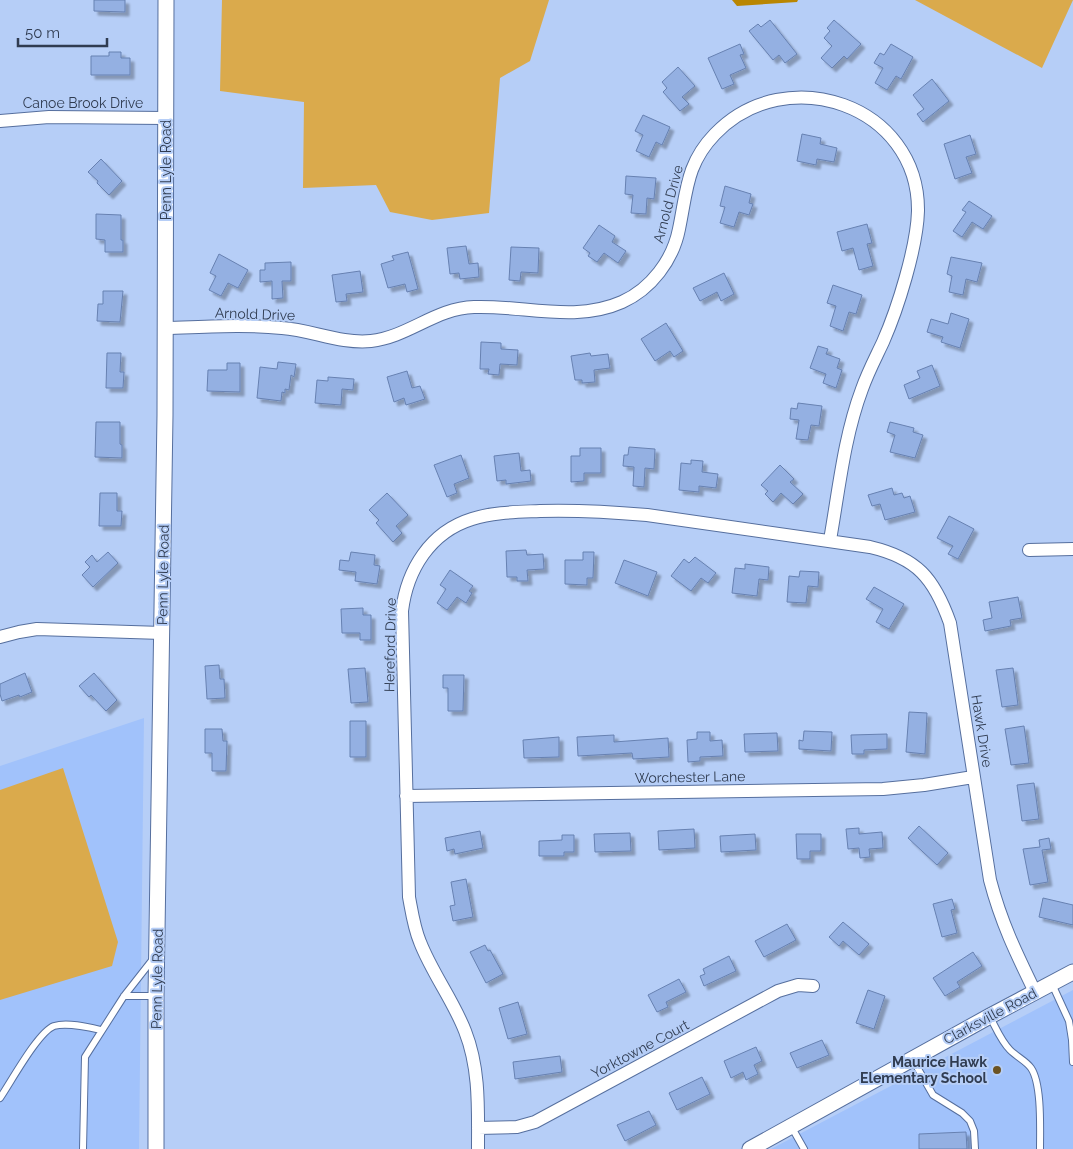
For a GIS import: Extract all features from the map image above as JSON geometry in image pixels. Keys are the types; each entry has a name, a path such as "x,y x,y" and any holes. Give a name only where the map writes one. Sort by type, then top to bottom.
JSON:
{"street":[{"name":"Penn Lyle Road","path":"156,1149 156,996 165,328 166,0"},
{"name":"Arnold Drive","path":"165,328 282,328 352,341 372,341 406,332 440,314 458,308 475,307 573,313 605,309 640,292 665,265 679,231 685,187 692,168 700,152 724,124 738,114 778,98 813,97 833,101 865,116 879,126 893,140 903,154 910,170 916,188 918,208 908,267 898,303 884,340 862,388 843,454 830,540"},
{"name":"Canoe Brook Drive","path":"0,121 49,117 166,118"},
{"name":"Hereford Drive","path":"478,1149 477,1082 473,1059 457,1012 420,942 413,920 409,897 402,611 404,595 416,563 439,536 454,526 470,519 485,516 525,512 611,512 648,515 830,540"},
{"name":"Hawk Drive","path":"830,540 870,547 898,556 912,563 924,573 935,588 943,604 950,623 987,865 997,909 1007,936 1035,992"},
{"path":"1030,550 1073,549"},
{"path":"0,637 37,630 162,633"},
{"name":"Worchester Lane","path":"406,796 883,789 974,777"},
{"name":"Clarksville Road","path":"750,1149 1073,972"},
{"name":"Yorktowne Court","path":"478,1128 517,1127 535,1122 778,991 798,985 813,986"}],"lane":[{"path":"84,1149 85,1056 124,996 157,954"},
{"path":"1052,983 1069,1021 1073,1062"},
{"path":"124,996 156,996"},
{"path":"990,1016 1009,1049 1031,1068 1036,1077 1040,1149"},
{"path":"0,1098 40,1037 54,1026 78,1025 101,1030"},
{"path":"913,1058 933,1095 962,1113 970,1122 974,1132 975,1149"},
{"path":"791,1126 804,1149"}],"shaded area":[{"path":"222,0 549,0 530,61 500,78 489,213 432,220 390,212 376,185 303,188 304,102 220,91"},
{"path":"732,0 798,0 797,2 737,6"},
{"path":"915,0 1073,0 1042,68"},
{"path":"144,718 139,1149 0,1149 0,766"},
{"path":"63,768 118,942 112,966 0,1000 0,790"},
{"name":"Maurice Hawk Elementary School","path":"1073,990 1073,1149 771,1149"}],"building":[{"path":"94,0 125,0 125,12 94,11"},
{"path":"770,20 797,54 785,63 779,55 773,60 749,31 758,24 761,27"},
{"path":"834,20 861,44 847,59 844,56 832,68 821,58 832,46 824,38 830,31 827,28"},
{"path":"740,44 744,54 740,55 746,68 730,75 734,84 722,89 708,58"},
{"path":"891,44 913,57 901,79 896,76 887,90 875,83 883,68 874,63 880,53 884,55"},
{"path":"109,52 121,52 121,58 130,58 130,75 91,75 91,56 109,56"},
{"path":"678,67 695,86 682,97 689,104 680,111 663,92 667,88 662,82"},
{"path":"932,79 949,101 923,122 917,114 924,109 913,95"},
{"path":"643,115 670,127 662,145 656,142 649,157 636,151 643,135 635,131"},
{"path":"802,134 821,138 820,144 837,148 834,162 817,159 816,165 797,161"},
{"path":"970,135 976,154 966,157 972,173 955,179 944,144"},
{"path":"101,159 122,181 109,195 88,172"},
{"path":"626,176 656,178 654,199 647,198 646,214 631,213 633,195 625,194"},
{"path":"725,186 751,194 749,203 753,204 749,215 739,212 734,227 720,223 725,207 720,206"},
{"path":"969,201 992,216 983,229 972,222 962,237 953,231 966,212 962,210"},
{"path":"96,214 121,215 123,252 105,252 105,240 96,239"},
{"path":"867,224 872,243 867,244 873,266 859,270 853,248 842,251 837,232"},
{"path":"599,225 615,236 612,242 626,251 618,263 604,253 597,262 588,256 590,253 583,248"},
{"path":"466,246 469,264 478,263 479,277 460,279 459,273 450,274 447,248"},
{"path":"511,247 539,248 538,273 521,272 520,281 509,280"},
{"path":"408,252 418,289 407,292 405,284 388,288 381,264 394,260 392,256"},
{"path":"219,254 248,270 238,288 228,283 221,296 209,290 216,276 210,273"},
{"path":"951,257 982,263 977,282 966,279 963,295 949,292 952,276 947,274"},
{"path":"291,262 291,281 282,281 283,298 272,299 272,281 260,282 260,270 265,270 265,263"},
{"path":"360,271 363,292 346,294 347,301 336,302 332,275"},
{"path":"724,273 734,294 721,301 717,292 700,301 693,288"},
{"path":"833,285 862,295 856,314 849,312 843,331 830,326 836,306 827,303"},
{"path":"103,291 123,291 120,322 97,321 98,304 103,304"},
{"path":"951,313 969,319 960,348 941,342 943,337 927,332 931,319 948,324"},
{"path":"666,323 683,351 674,357 670,351 655,361 641,339"},
{"path":"481,342 501,343 501,349 518,350 517,365 500,364 499,375 488,374 489,369 480,369"},
{"path":"818,346 828,349 826,354 840,359 837,368 842,370 836,388 823,383 826,374 810,368"},
{"path":"107,353 121,353 120,372 124,372 123,388 106,388"},
{"path":"590,353 591,356 608,354 610,368 594,370 595,382 582,383 582,380 575,380 571,356"},
{"path":"278,362 296,364 294,377 291,375 289,390 285,389 285,393 282,392 281,401 257,398 260,367 277,369"},
{"path":"227,363 240,363 240,392 207,391 208,370 227,370"},
{"path":"932,365 940,386 909,399 904,385 920,378 917,371"},
{"path":"407,371 412,388 420,386 425,399 406,405 404,398 394,402 387,377"},
{"path":"328,377 354,379 353,390 342,389 341,405 315,403 317,380 328,381"},
{"path":"798,403 822,406 819,426 811,425 808,440 796,439 799,420 790,419 791,408 797,409"},
{"path":"96,422 120,422 122,458 95,457"},
{"path":"890,422 914,428 913,432 923,435 915,458 890,452 895,435 887,432"},
{"path":"629,447 655,449 654,469 645,468 644,487 633,486 634,467 623,466 624,455 628,455"},
{"path":"580,448 601,448 601,473 584,473 584,481 571,482 571,456 580,456"},
{"path":"519,453 521,471 530,470 531,481 506,484 506,480 497,481 494,456"},
{"path":"461,455 469,478 454,484 457,493 447,497 434,465"},
{"path":"691,460 703,461 702,472 718,474 716,488 699,486 699,492 679,490 681,463 691,464"},
{"path":"780,465 794,479 790,482 803,494 793,504 781,493 773,502 765,494 768,491 761,485"},
{"path":"892,488 894,495 902,493 904,498 910,496 915,512 885,520 880,504 872,506 868,495"},
{"path":"100,493 117,493 117,511 122,511 121,526 99,526"},
{"path":"387,493 408,515 396,526 402,533 393,542 376,523 379,520 369,510"},
{"path":"949,516 974,529 958,559 948,554 953,546 937,538"},
{"path":"526,550 527,555 543,554 544,569 527,570 528,581 517,581 517,577 507,577 506,551"},
{"path":"108,552 118,563 93,587 82,575 90,567 85,562 92,555 97,562"},
{"path":"351,552 375,555 374,565 380,566 377,584 355,581 356,572 339,570 340,560 349,561"},
{"path":"583,552 594,552 593,578 587,578 587,585 565,584 565,560 583,560"},
{"path":"695,557 716,573 708,583 701,578 691,591 671,576 684,559 689,563"},
{"path":"624,560 657,572 648,596 615,583"},
{"path":"745,564 769,567 768,580 759,579 757,596 732,593 735,568 745,569"},
{"path":"450,570 473,586 469,591 472,593 466,603 457,597 447,610 437,603 446,589 440,585"},
{"path":"800,571 819,572 818,587 808,586 806,603 787,602 789,576 799,577"},
{"path":"874,587 904,604 889,629 876,622 883,609 866,599"},
{"path":"1018,597 1022,618 1010,620 1011,626 985,631 983,620 992,618 989,602"},
{"path":"363,608 363,615 371,615 371,640 360,640 360,633 342,633 341,609"},
{"path":"219,665 220,679 224,679 225,698 207,699 205,666"},
{"path":"365,668 368,702 351,703 348,669"},
{"path":"1013,668 1018,705 1002,707 996,670"},
{"path":"25,673 32,692 2,701 0,684"},
{"path":"94,673 117,700 106,711 91,695 89,697 79,686"},
{"path":"443,675 464,675 463,711 448,711 448,688 443,688"},
{"path":"909,712 927,713 925,754 906,752"},
{"path":"350,721 366,721 366,757 350,757"},
{"path":"1024,726 1029,763 1011,765 1005,729"},
{"path":"205,729 222,729 223,741 227,741 226,771 212,771 212,753 205,753"},
{"path":"804,731 832,732 831,751 799,749 799,740 803,741"},
{"path":"697,732 710,732 710,741 722,740 723,756 700,757 700,761 688,762 687,740 697,739"},
{"path":"777,733 778,751 745,752 744,734"},
{"path":"887,734 887,749 864,750 864,754 852,754 851,735"},
{"path":"614,735 614,742 668,738 669,757 633,759 632,753 578,756 577,737"},
{"path":"559,737 559,757 524,758 523,740"},
{"path":"1034,783 1039,819 1022,821 1017,785"},
{"path":"919,826 948,853 937,865 908,838"},
{"path":"859,828 859,834 882,832 883,848 869,849 870,857 860,858 859,848 848,849 846,829"},
{"path":"694,829 695,848 659,850 658,831"},
{"path":"480,831 483,848 455,854 454,849 447,851 445,838"},
{"path":"630,833 631,851 595,852 594,834"},
{"path":"755,834 756,850 721,852 720,836"},
{"path":"796,834 821,834 821,851 810,851 810,859 797,859"},
{"path":"562,835 574,835 574,852 564,852 564,856 539,856 539,841 562,840"},
{"path":"1049,838 1051,849 1042,850 1048,882 1030,885 1023,849 1040,847 1039,840"},
{"path":"466,879 473,917 453,921 450,906 455,905 451,882"},
{"path":"1043,898 1073,905 1073,925 1039,917"},
{"path":"952,899 955,909 951,910 957,933 942,937 933,904"},
{"path":"843,922 869,944 859,955 843,941 839,946 829,937"},
{"path":"787,924 796,940 764,957 755,941"},
{"path":"485,945 488,951 490,950 503,974 486,983 470,952"},
{"path":"973,952 982,966 957,982 960,987 945,996 933,978"},
{"path":"729,956 736,971 704,986 700,976 705,974 703,969"},
{"path":"679,979 686,992 666,1002 668,1007 657,1012 648,995"},
{"path":"868,990 885,996 874,1029 856,1023"},
{"path":"518,1002 527,1034 508,1039 499,1008"},
{"path":"822,1040 829,1055 797,1068 790,1053"},
{"path":"756,1047 762,1061 754,1065 758,1074 746,1080 743,1072 731,1078 724,1061"},
{"path":"560,1056 562,1072 515,1079 513,1062"},
{"path":"702,1077 710,1094 677,1110 669,1093"},
{"path":"649,1111 656,1125 625,1141 617,1125"},
{"path":"966,1132 967,1149 919,1149 919,1134"}],"place":[{"name":"Maurice Hawk Elementary School","path":"997,1070"}]}
